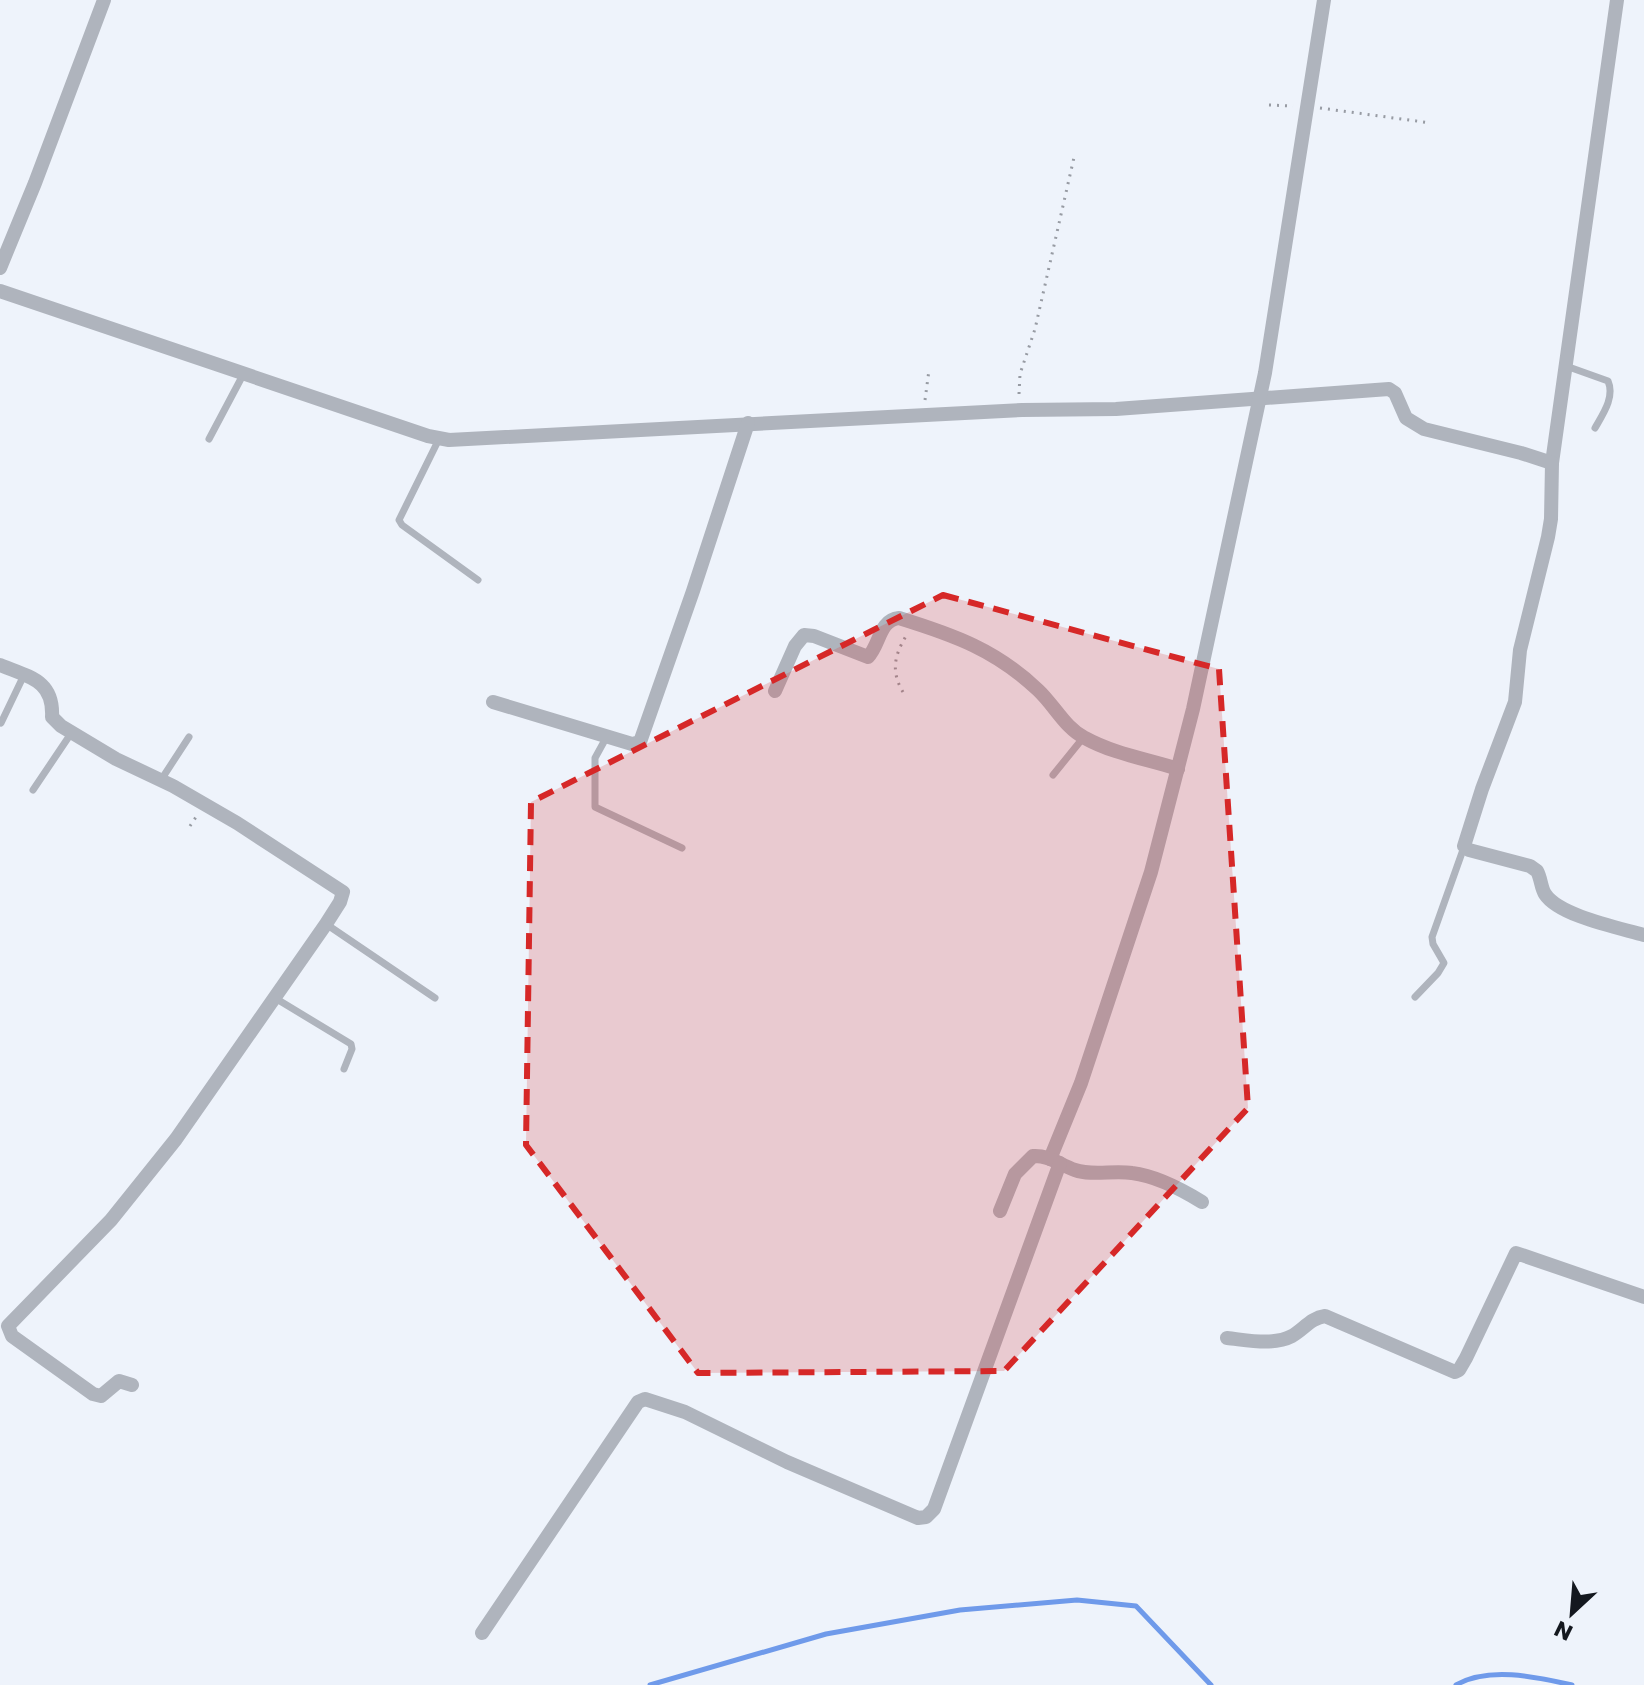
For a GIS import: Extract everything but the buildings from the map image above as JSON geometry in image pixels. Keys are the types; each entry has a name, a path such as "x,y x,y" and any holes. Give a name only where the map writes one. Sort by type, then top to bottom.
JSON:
{"street":[{"path":"0,268 104,0"},
{"path":"482,1633 638,1402 645,1399 685,1412 759,1449 918,1518 926,1517 934,1509 1151,872 1178,769 1265,373 1324,0"},
{"path":"1617,0 1552,463 1551,519 1520,650 1515,702 1464,846 1530,866 1537,871 1544,894 1554,903 1644,935"},
{"path":"5,293 439,439 1022,410 1116,409 1260,394 1389,389 1395,393 1406,418 1424,429 1552,463"},
{"path":"493,702 632,744 643,738 748,423"},
{"path":"775,691 795,646 804,635 868,657 873,653 888,621 899,618 996,656 1041,693 1072,730 1083,738 1116,752 1178,769"},
{"path":"0,665 24,675 49,693 55,721 116,759 161,780 237,823 343,892 326,924 205,1101 111,1220 8,1326 12,1336 93,1394 101,1396 119,1381 132,1385"},
{"path":"1000,1211 1015,1174 1033,1156 1041,1156 1075,1170 1131,1172 1148,1176 1183,1190 1202,1202"},
{"path":"1227,1338 1274,1341 1289,1337 1312,1320 1325,1316 1455,1372 1462,1365 1517,1253 1644,1297"}],"lane":[{"path":"1566,366 1608,381 1611,387 1607,406 1595,428"},
{"path":"209,439 244,373"},
{"path":"439,439 399,520 478,580"},
{"path":"1,723 24,675"},
{"path":"33,790 72,732"},
{"path":"608,736 595,758 595,807 682,848"},
{"path":"161,780 189,737"},
{"path":"1053,775 1083,738"},
{"path":"1415,997 1444,963 1432,937 1464,846"},
{"path":"326,924 435,998"},
{"path":"275,998 351,1044 344,1069"}],"path":[{"path":"1269,105 1307,106 1431,123"},
{"path":"1018,391 1075,153"},
{"path":"923,416 929,370"},
{"path":"903,692 894,673 894,664 901,645 916,624"}],"highlighted area":[{"path":"943,595 1219,669 1248,1108 1004,1371 698,1373 526,1145 531,802"}],"waterway":[{"path":"650,1685 826,1634 960,1610 1077,1600 1136,1606 1211,1685"},
{"path":"1456,1685 1469,1679 1498,1675 1528,1676 1572,1685"}]}
